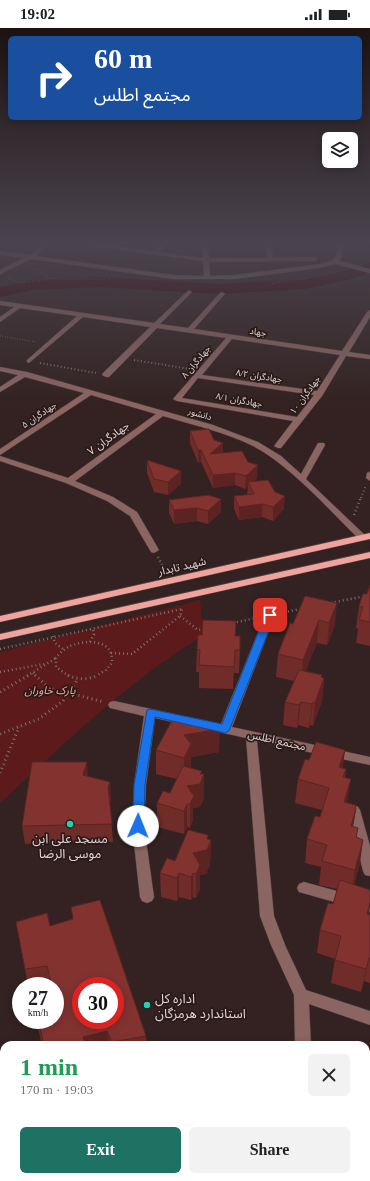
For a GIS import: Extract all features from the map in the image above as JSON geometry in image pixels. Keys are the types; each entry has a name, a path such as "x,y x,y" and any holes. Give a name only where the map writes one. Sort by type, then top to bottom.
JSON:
{"main road":[{"name":"شهید تابدار","path":"0,620 366,537"},
{"path":"0,637 370,555"},
{"path":"171,581 181,596"}],"street":[{"path":"106,375 185,296"},
{"path":"189,331 220,296"},
{"name":"جهاد","path":"0,303 370,357"},
{"path":"0,320 20,306"},
{"name":"جهادگران ۱۰","path":"278,446 319,394 370,312"},
{"path":"29,361 82,315"},
{"name":"جهادگران ۸","path":"177,399 230,337"},
{"name":"دانشور","path":"0,369 24,374 210,427 255,444 278,458 350,525 366,537"},
{"name":"جهادگران ۸/۲","path":"199,373 319,394"},
{"path":"0,390 24,374"},
{"name":"جهادگران ۵","path":"0,453 89,392"},
{"name":"جهادگران ۸/۱","path":"177,399 299,420"},
{"name":"جهادگران ۷","path":"68,481 161,414"},
{"path":"302,479 321,445"},
{"path":"0,458 68,481 110,499 134,514 154,550"},
{"path":"225,729 270,615"},
{"name":"مجتمع اطلس","path":"114,705 370,761"},
{"path":"147,897 139,819 140,785 150,712"},
{"path":"251,734 267,916 278,945 301,995 303,1041"},
{"path":"354,810 370,871"},
{"path":"304,888 370,906"},
{"path":"301,995 370,1018"}],"path":[{"path":"0,336 49,344"},
{"path":"124,358 199,373"},
{"path":"29,361 106,375"},
{"path":"350,525 370,477"},
{"path":"154,550 171,581"},
{"path":"111,653 132,654 180,616 182,609 181,596"},
{"path":"0,649 182,609"},
{"path":"88,617 94,634 90,642"},
{"path":"52,625 55,643 63,649"},
{"path":"0,692 56,658 63,649 76,643 90,642 103,645 111,653 112,663 105,672 93,678 78,679 64,675 56,667 56,658"},
{"path":"0,672 47,664"},
{"path":"33,673 49,688 114,705"},
{"path":"0,734 39,719 63,701 78,679"},
{"path":"0,773 19,727"}],"green space":[{"name":"پارک خاوران","path":"200,600 204,635 149,672 123,693 73,736 0,803 0,652"}],"building":[{"path":"209,429 214,440 223,443 210,454 242,451 248,462 258,465 246,476 235,473 213,475 201,450 198,450 190,431"},
{"path":"147,460 181,471 168,482 154,479"},
{"path":"268,480 275,492 285,496 273,507 262,504 239,507 234,496 254,494 248,482"},
{"path":"208,495 221,499 208,511 197,508 174,510 169,500"},
{"path":"370,585 370,622 359,620 363,607 359,606 363,594 367,594"},
{"path":"305,596 337,603 329,623 319,620 303,660 278,654 290,623 293,624"},
{"path":"203,620 236,621 235,636 240,636 240,650 235,650 234,667 199,665 200,650 197,649 198,635 202,635"},
{"path":"299,670 322,675 321,677 324,678 315,703 313,702 312,704 301,702 299,705 285,702"},
{"path":"175,715 220,729 184,735 191,744 184,758 156,750"},
{"path":"316,742 345,750 339,767 346,769 343,777 351,779 344,802 355,805 356,809 351,826 358,828 356,837 363,840 355,870 322,861 327,845 307,839 315,816 320,817 329,788 298,779 305,759 309,760"},
{"name":"مسجد علی ابن موسی الرضا","path":"32,762 87,762 83,775 110,782 108,787 112,824 22,826"},
{"path":"183,766 202,771 200,774 204,774 200,784 187,786 194,796 190,804 187,804 184,811 157,803 163,791 170,793"},
{"path":"188,830 208,835 207,839 211,840 207,850 193,853 200,865 196,874 193,873 191,877 179,873 177,878 160,873 167,858 175,861"},
{"path":"340,880 370,890 370,902 367,914 370,915 370,958 366,969 335,960 341,936 320,930 328,903 333,904"},
{"path":"100,900 146,1036 112,1041 107,1031 83,1037 84,1041 43,1041 40,1029 64,1029 64,977 50,977 47,966 25,969 16,922 47,913 50,926 73,919 71,907"}],"place":[{"name":"مسجد علی ابن موسی الرضا","path":"70,824"},
{"name":"اداره کل استاندارد هرمزگان","path":"147,1005"}],"route":[{"path":"138,826 143,756 150,712 225,729 270,615"}]}
